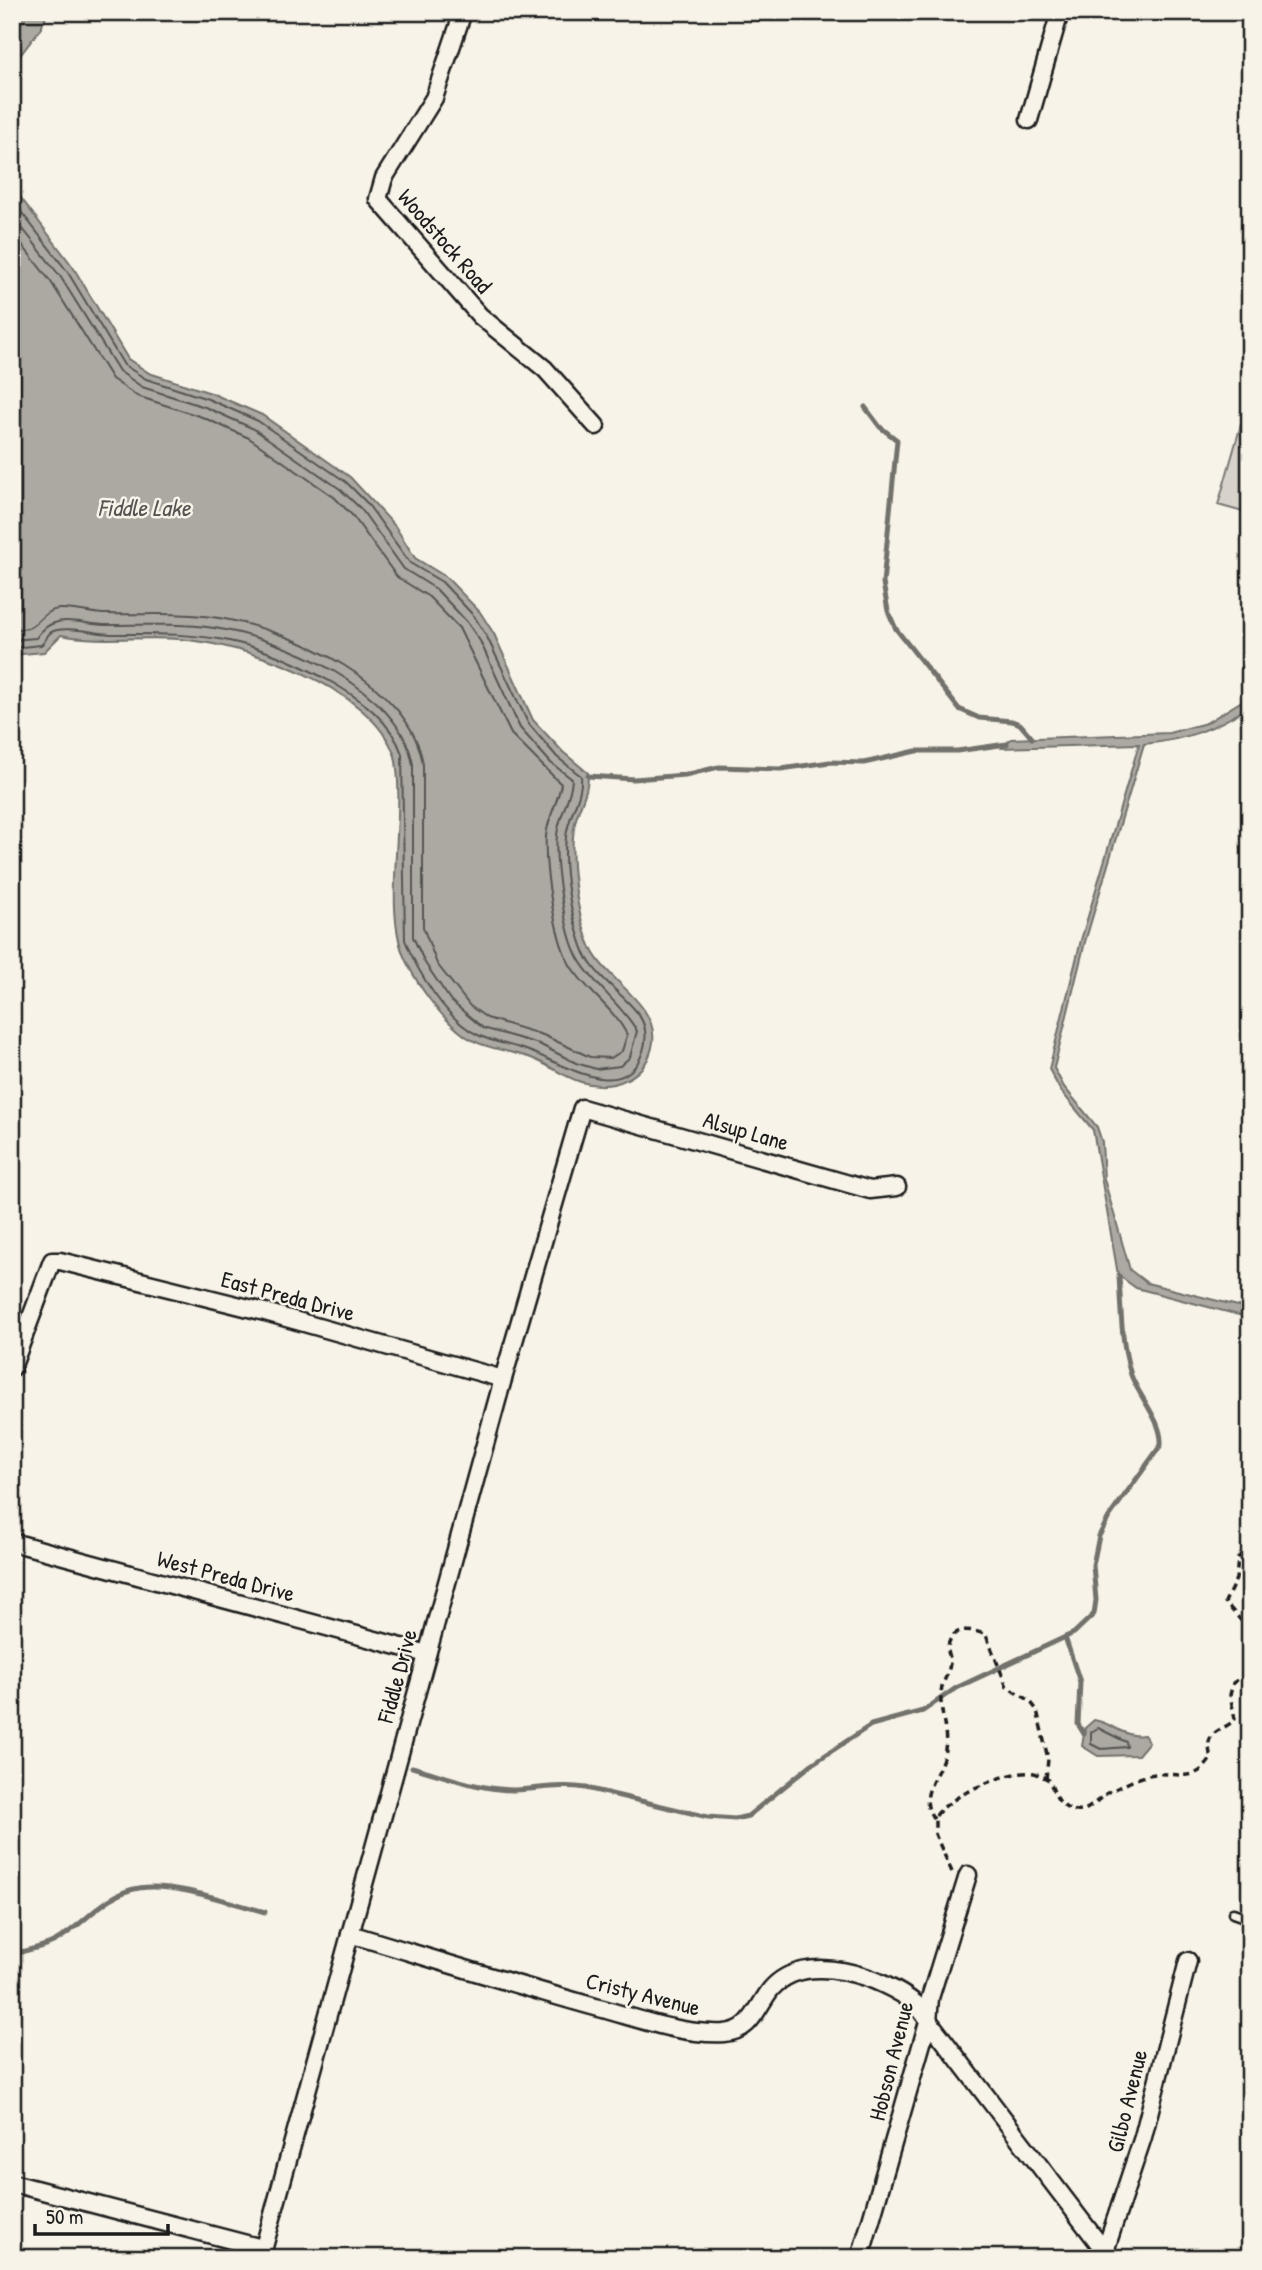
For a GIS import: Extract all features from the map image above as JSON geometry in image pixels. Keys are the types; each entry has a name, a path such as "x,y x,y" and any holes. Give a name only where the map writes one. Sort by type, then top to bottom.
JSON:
{"street":[{"name":"Woodstock Road","path":"463,12 434,98 384,178 378,199 480,316 545,369 596,426"},
{"path":"1029,120 1060,12"},
{"name":"Alsup Lane","path":"582,1108 870,1190 897,1187"},
{"name":"Fiddle Drive","path":"262,2253 503,1379 582,1108"},
{"name":"East Preda Drive","path":"12,1368 52,1262 60,1261 265,1312 503,1379"},
{"name":"West Preda Drive","path":"12,1542 427,1654"},
{"name":"Hobson Avenue","path":"860,2258 928,2022 930,1998 968,1875"},
{"name":"Cristy Avenue","path":"350,1934 570,1999 706,2034 738,2032 752,2020 772,1988 797,1971 832,1969 862,1976 900,1991 916,2004 1108,2255"},
{"name":"Gilbo Avenue","path":"1108,2255 1143,2137 1188,1961"},
{"path":"12,2183 262,2253"}],"lane":[{"path":"1233,1913 1250,1919"}],"path":[{"path":"1250,1544 1238,1558 1236,1579 1225,1602 1250,1631"},
{"path":"935,1820 926,1805 925,1796 945,1751 941,1688 950,1661 948,1644 961,1630 972,1629 986,1636 1007,1687 1029,1700 1037,1710 1048,1759 1046,1779"},
{"path":"963,1892 935,1834 935,1820 940,1808 953,1799 1005,1777 1035,1773 1046,1779 1059,1802 1078,1812 1085,1811 1107,1793 1154,1774 1183,1777 1197,1772 1210,1760 1208,1743 1213,1734 1228,1728 1235,1719 1230,1695 1233,1683 1250,1671"}],"shaded area":[{"path":"1250,393 1250,514 1218,505"}],"water":[{"path":"12,12 48,12 41,28 12,66"},
{"name":"Fiddle Lake","path":"12,186 73,267 128,359 149,373 211,393 262,415 350,477 395,526 415,558 446,577 480,612 494,634 533,720 563,752 588,773 573,837 575,886 591,948 607,971 639,1004 652,1028 650,1054 637,1073 628,1079 605,1085 575,1080 534,1059 472,1040 455,1028 431,1001 406,961 395,915 398,779 395,756 382,731 360,709 333,690 303,673 270,660 237,650 178,639 90,639 61,635 44,652 12,655"},
{"path":"1250,696 1250,706 1212,727 1173,740 1144,744 1085,942 1054,1068 1064,1087 1097,1127 1102,1142 1104,1179 1130,1270 1147,1283 1250,1309 1250,1318 1136,1288 1118,1275 1093,1130 1060,1090 1049,1069 1081,940 1139,744 1002,748 1011,739 1169,733 1206,723"},
{"path":"1094,1720 1130,1734 1144,1735 1149,1742 1138,1755 1098,1756 1082,1746 1085,1728"}],"waterway":[{"path":"865,407 880,427 897,440 883,583 888,611 896,629 959,709 979,718 1020,724 1032,738"},
{"path":"588,776 634,779 685,775 719,767 781,769 830,762 864,763 916,751 957,751 1007,744"},
{"path":"412,1767 488,1788 586,1788 708,1817 735,1819 748,1816 812,1764 871,1725 923,1711 956,1688 1074,1633 1094,1614 1096,1600 1093,1565 1099,1536 1109,1517 1161,1445 1158,1427 1131,1375 1125,1351 1119,1276"},
{"path":"1065,1637 1080,1682 1078,1724 1084,1734"},
{"path":"12,1955 53,1942 115,1896 139,1888 185,1891 265,1912"}]}
